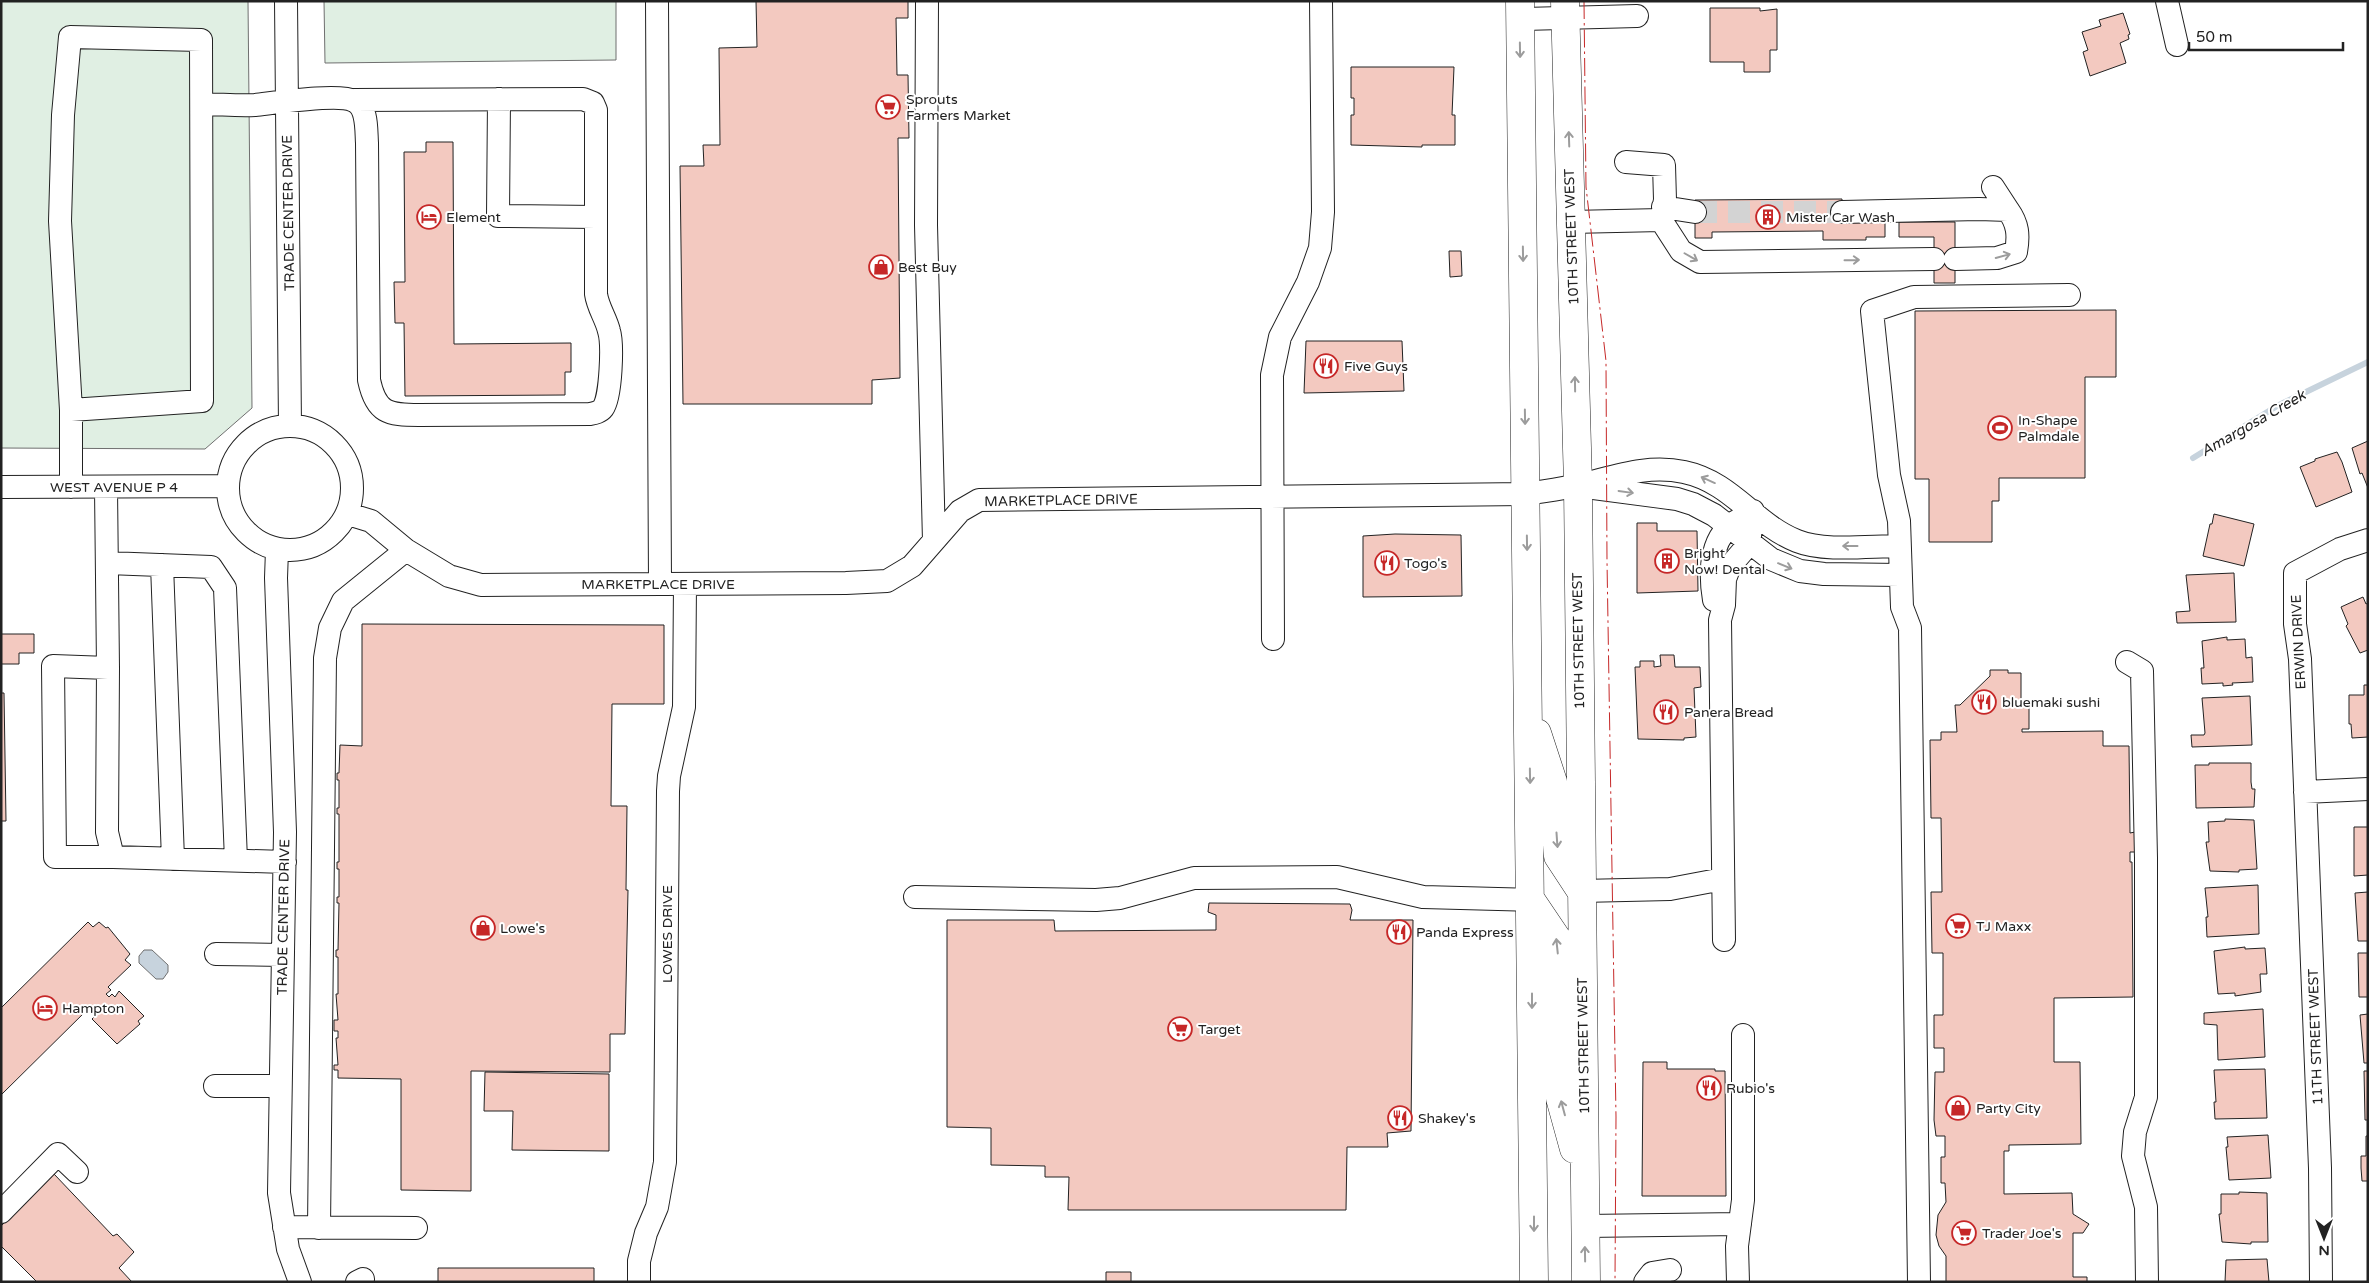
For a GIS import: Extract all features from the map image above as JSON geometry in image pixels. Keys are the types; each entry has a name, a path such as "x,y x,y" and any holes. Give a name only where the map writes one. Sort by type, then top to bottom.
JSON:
{"main road":[{"name":"10TH STREET WEST","path":"1565,9 1578,486 1586,1282"},
{"path":"1520,10 1534,1282"},
{"path":"1529,708 1553,782 1558,856 1581,891"},
{"path":"1531,900 1558,940 1560,1098 1584,1189"}],"street":[{"name":"TRADE CENTER DRIVE","path":"286,1 290,426"},
{"path":"656,1 660,584"},
{"path":"927,1 926,225 934,541"},
{"path":"1273,639 1274,497 1272,375 1280,337 1308,282 1320,246 1322,212 1321,1"},
{"path":"2166,1 2177,45"},
{"path":"1520,10 1565,9 1637,16"},
{"path":"71,410 202,401 201,40 70,37 63,116 60,221 71,410 71,487"},
{"path":"202,104 255,105 287,100 583,99 593,102 596,110 598,305 610,334 609,388 605,406 600,411 590,414 394,415 378,407 372,396 369,380 365,118 359,105 354,100"},
{"path":"499,100 498,216 596,217"},
{"path":"1626,162 1664,165 1662,214 1681,251 1700,262 1997,258 2016,252 2018,239 2016,222 1993,187"},
{"path":"1842,212 2008,210"},
{"path":"1571,222 1694,212"},
{"path":"1919,1282 1910,628 1903,614 1899,521 1889,475 1872,311 1914,297 2069,295"},
{"path":"290,426 311,429 330,440 344,456 352,476 352,498 348,514 335,532 318,544 297,551 277,550 257,542 241,527 230,508 227,486 236,457 250,440 269,430 290,426"},
{"path":"1578,486 1631,471 1683,472 1715,483 1780,532 1807,544 1899,546"},
{"name":"WEST AVENUE P 4","path":"1,487 227,486"},
{"path":"1578,486 1687,502 1709,512 1749,544 1778,563 1807,573 1900,574"},
{"name":"MARKETPLACE DRIVE","path":"348,514 372,521 406,550 449,576 481,585 846,583 886,581 912,566 960,511 979,500 1526,494 1578,486"},
{"path":"106,488 108,563 107,832 113,858"},
{"path":"1720,620 1712,593 1711,568 1717,543 1727,525 1753,511"},
{"path":"1724,940 1720,620 1724,605 1725,579 1730,566 1749,544 1753,511"},
{"name":"ERWIN DRIVE","path":"2305,792 2300,659 2295,624 2295,573 2340,549 2368,540"},
{"name":"TRADE CENTER DRIVE","path":"277,550 276,578 284,783 279,1185 288,1249 300,1282"},
{"path":"319,1228 326,650 330,628 343,601 406,550"},
{"path":"108,563 211,567 225,588 236,860"},
{"path":"162,565 172,859"},
{"name":"LOWES DRIVE","path":"638,1282 639,1260 646,1233 657,1207 665,1162 668,791 669,776 684,707 685,584"},
{"path":"2128,662 2142,671 2146,858 2146,1097 2135,1132 2133,1156 2146,1207 2146,1282"},
{"path":"108,668 53,666 55,857 284,862"},
{"path":"2305,792 2368,789"},
{"name":"11TH STREET WEST","path":"2305,792 2320,1168 2321,1282"},
{"path":"915,897 1082,901 1120,898 1194,878 1337,877 1423,897 1531,900"},
{"path":"1581,891 1670,889 1723,879"},
{"path":"216,954 283,955"},
{"path":"1738,1282 1737,1246 1743,1200 1743,1035"},
{"path":"214,1086 280,1086"},
{"path":"1,1212 58,1154 76,1172"},
{"path":"1585,1226 1740,1224"},
{"path":"284,1228 416,1228"},
{"path":"1646,1282 1652,1273 1670,1270"}],"green space":[{"path":"1,1 248,1 252,408 205,449 1,448"},
{"path":"324,1 616,1 616,60 325,63"}],"shaded area":[{"path":"144,950 152,950 168,965 168,972 163,979 156,979 139,963 139,956"}],"building":[{"path":"756,1 908,1 908,18 896,18 897,75 908,75 909,138 898,138 900,378 872,380 872,404 683,404 680,166 704,166 703,145 720,145 719,48 757,47"},
{"path":"1710,8 1760,8 1760,11 1777,9 1777,50 1770,50 1770,72 1744,72 1744,62 1710,62"},
{"path":"2123,13 2130,34 2128,35 2129,39 2120,43 2126,63 2090,76 2083,52 2088,50 2082,32 2101,26 2099,20"},
{"path":"1351,67 1454,67 1452,115 1455,115 1455,145 1422,145 1422,147 1351,145 1351,115 1354,115 1354,98 1351,98"},
{"name":"Element","path":"426,142 453,142 454,344 571,343 571,372 565,372 565,395 405,396 404,323 395,323 394,282 405,282 404,152 426,152"},
{"name":"Mister Car Wash","path":"1842,199 1842,222 1885,222 1885,237 1866,237 1866,240 1823,240 1823,231 1712,232 1712,238 1695,238 1695,200"},
{"path":"1899,222 1955,222 1955,283 1934,283 1934,237 1899,237"},
{"path":"1449,251 1461,251 1462,276 1450,277"},
{"name":"In-Shape Palmdale","path":"2116,310 2116,377 2085,377 2085,478 1999,478 1999,501 1992,501 1992,542 1929,542 1929,479 1915,479 1915,311"},
{"path":"1306,341 1402,341 1404,391 1304,393"},
{"path":"2368,441 2368,488 2362,473 2360,474 2352,448"},
{"path":"2337,452 2352,492 2316,507 2300,467 2315,461 2315,459"},
{"path":"2214,514 2254,524 2244,566 2203,556"},
{"name":"Bright Now! Dental","path":"1637,523 1657,523 1657,531 1697,531 1698,591 1637,593"},
{"path":"1395,534 1461,535 1462,596 1363,597 1363,536"},
{"path":"2234,573 2236,622 2177,623 2176,612 2190,611 2186,575"},
{"path":"2363,597 2366,604 2368,603 2368,650 2360,653 2346,626 2348,624 2341,607"},
{"name":"Lowe's","path":"362,624 664,625 664,704 612,704 611,806 627,806 626,890 628,890 625,1034 610,1034 610,1072 471,1071 471,1191 401,1190 401,1079 338,1078 338,1070 334,1070 334,1065 338,1065 336,1038 338,1038 338,1031 334,1031 334,1020 338,1020 336,994 338,994 338,957 336,957 336,950 338,950 339,903 337,903 337,897 339,897 339,869 337,869 337,862 339,862 339,814 337,814 337,808 339,808 339,780 337,780 337,773 339,773 340,745 362,746"},
{"path":"1,634 34,634 34,653 19,653 19,664 1,664"},
{"path":"2227,637 2227,640 2245,639 2246,658 2252,657 2253,682 2232,683 2233,685 2223,686 2223,683 2202,684 2201,668 2204,668 2202,641"},
{"name":"Panera Bread","path":"1660,655 1674,655 1675,667 1700,667 1701,687 1694,688 1696,737 1684,738 1684,740 1638,739 1635,667 1640,667 1640,661 1654,661 1654,667 1661,666"},
{"path":"1990,670 2008,670 2008,673 2021,673 2021,703 2029,703 2029,729 2022,729 2022,732 2103,731 2103,746 2129,746 2130,833 2135,832 2135,852 2130,852 2130,862 2132,862 2133,997 2054,998 2054,1062 2080,1062 2081,1144 2009,1145 2009,1151 2004,1151 2004,1194 2072,1193 2073,1214 2089,1224 2083,1233 2073,1233 2073,1277 2087,1277 2087,1282 1946,1282 1946,1256 1939,1246 1936,1235 1938,1215 1946,1202 1945,1183 1941,1183 1941,1157 1945,1157 1945,1136 1936,1136 1934,1120 1935,1072 1944,1072 1944,1048 1934,1048 1934,1015 1943,1015 1943,953 1932,953 1931,892 1942,892 1941,818 1931,818 1930,740 1941,740 1941,732 1957,732 1955,705 1960,705 1990,676"},
{"path":"2364,685 2368,685 2368,737 2352,738 2351,724 2349,724 2349,695 2364,695"},
{"path":"1,693 4,693 6,821 1,821"},
{"path":"2250,696 2252,745 2192,747 2191,735 2204,735 2205,733 2202,698"},
{"path":"2209,763 2251,763 2252,789 2255,789 2254,807 2196,808 2195,765 2209,765"},
{"path":"2225,819 2254,820 2257,869 2239,870 2239,872 2210,871 2206,842 2209,842 2208,822 2225,821"},
{"path":"2354,827 2368,827 2368,875 2354,876"},
{"path":"2258,885 2259,934 2207,937 2206,917 2208,917 2205,888"},
{"path":"2368,892 2368,941 2358,941 2355,893"},
{"name":"Target","path":"1209,903 1350,904 1352,910 1350,920 1413,920 1411,1131 1387,1133 1388,1147 1347,1147 1346,1210 1068,1210 1069,1177 1045,1177 1045,1166 991,1165 991,1128 947,1127 947,920 1054,920 1055,931 1216,930 1216,915 1208,912"},
{"name":"Hampton","path":"88,922 93,927 99,922 106,928 108,927 130,954 125,960 131,965 108,987 111,990 106,994 109,997 112,994 115,997 119,991 144,1016 138,1021 140,1024 117,1044 92,1019 97,1014 95,1011 97,1009 94,1006 92,1009 90,1007 1,1095 1,1008"},
{"path":"2245,947 2245,949 2265,948 2267,974 2260,974 2261,992 2235,996 2235,993 2218,994 2214,951"},
{"path":"2358,953 2368,953 2368,997 2359,997"},
{"path":"2263,1009 2265,1057 2218,1060 2217,1025 2204,1024 2204,1013"},
{"path":"2368,1014 2368,1063 2364,1063 2360,1015"},
{"path":"1643,1062 1667,1062 1667,1069 1715,1069 1715,1071 1725,1071 1726,1196 1642,1196"},
{"path":"2265,1069 2267,1118 2215,1119 2214,1070"},
{"path":"2364,1071 2368,1071 2368,1120 2365,1120"},
{"path":"485,1072 609,1074 609,1151 512,1150 513,1111 484,1111"},
{"path":"2268,1135 2271,1178 2229,1180 2227,1137"},
{"path":"2366,1136 2368,1136 2368,1181 2362,1181 2361,1156 2366,1156"},
{"path":"54,1174 113,1236 117,1234 134,1252 119,1268 132,1282 37,1282 1,1246 1,1226"},
{"path":"2239,1192 2267,1193 2268,1242 2251,1242 2251,1244 2222,1242 2219,1214 2221,1214 2221,1194 2239,1194"},
{"path":"2267,1259 2269,1282 2225,1282 2226,1260"},
{"path":"438,1268 594,1268 594,1282 438,1282"},
{"path":"1106,1272 1131,1272 1131,1282 1106,1282"}],"waterway":[{"name":"Amargosa Creek","path":"2193,458 2277,406 2368,362"}],"tunnel":[{"path":"1695,212 1842,212"}],"power":[{"path":"1584,1 1586,187 1606,361 1607,561 1616,1117 1615,1282"}],"place":[{"name":"Sprouts Farmers Market","path":"888,107"},
{"name":"Element","path":"429,217"},
{"name":"Mister Car Wash","path":"1768,217"},
{"name":"Best Buy","path":"881,267"},
{"name":"Five Guys","path":"1326,366"},
{"name":"In-Shape Palmdale","path":"2000,428"},
{"name":"Bright Now! Dental","path":"1667,561"},
{"name":"Togo's","path":"1387,563"},
{"name":"bluemaki sushi","path":"1984,702"},
{"name":"Panera Bread","path":"1666,712"},
{"name":"TJ Maxx","path":"1958,926"},
{"name":"Lowe's","path":"483,928"},
{"name":"Panda Express","path":"1399,932"},
{"name":"Hampton","path":"45,1008"},
{"name":"Target","path":"1180,1029"},
{"name":"Rubio's","path":"1709,1088"},
{"name":"Party City","path":"1958,1108"},
{"name":"Shakey's","path":"1400,1118"},
{"name":"Trader Joe's","path":"1964,1233"}]}
